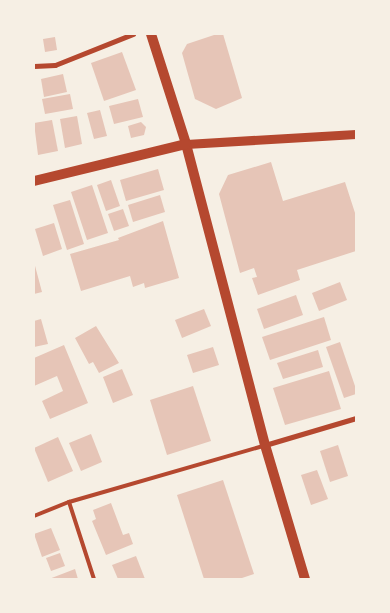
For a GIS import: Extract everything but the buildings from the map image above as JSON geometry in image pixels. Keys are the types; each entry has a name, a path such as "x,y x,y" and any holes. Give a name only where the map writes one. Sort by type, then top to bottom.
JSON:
{"main road":[{"path":"150,34 186,144 265,445 305,579"},
{"path":"34,181 186,144"}],"street":[{"path":"34,66 56,65 133,34"},
{"path":"186,144 356,134"},
{"path":"265,445 356,418"}],"lane":[{"path":"34,516 69,502 265,445"},
{"path":"69,502 94,579"}]}
